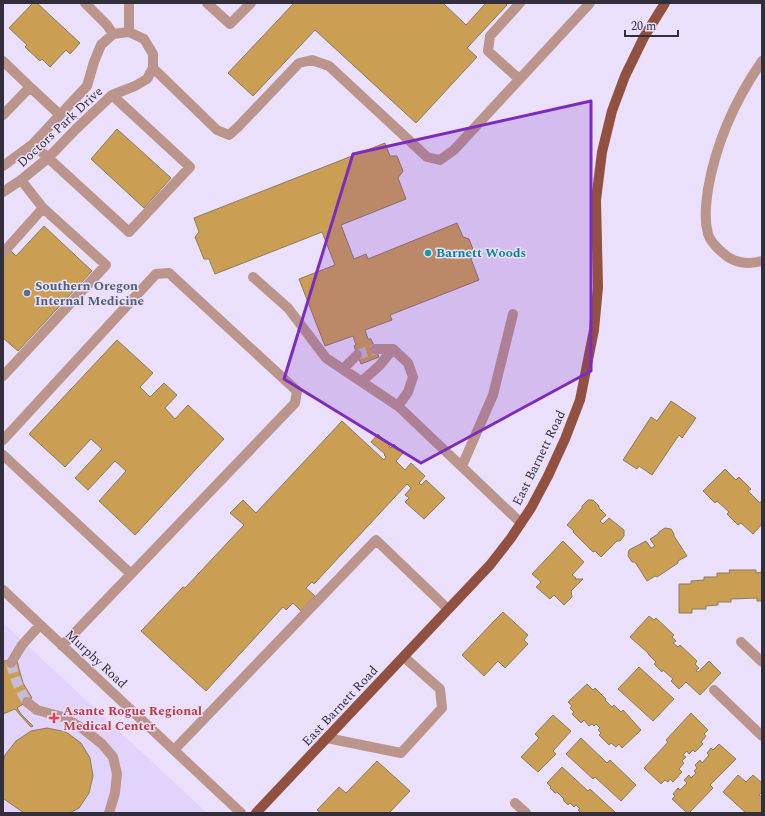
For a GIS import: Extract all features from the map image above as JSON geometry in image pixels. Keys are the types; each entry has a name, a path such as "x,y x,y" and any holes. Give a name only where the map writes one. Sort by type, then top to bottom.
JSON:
{"main road":[{"name":"East Barnett Road","path":"256,813 490,565 511,538 531,508 560,452 580,400 594,330 598,287 596,200 602,152 612,111 625,76 644,37 665,3"}],"street":[{"path":"85,3 107,25 113,34 129,32 144,39 153,54 153,68 217,130 229,134 238,127 299,63 312,60 329,66 428,157 440,160 454,150 584,5"},
{"path":"129,3 129,32"},
{"path":"207,3 230,24 251,3"},
{"path":"519,79 488,51 490,36 520,3"},
{"name":"Doctors Park Drive","path":"3,165 33,144 87,86 101,45 113,34"},
{"path":"3,61 60,115"},
{"path":"762,61 734,107 720,141 706,200 708,235 716,248 728,258 743,263 762,261"},
{"name":"Doctors Park Drive","path":"3,192 21,180 48,158 112,95 135,86 147,79 153,68"},
{"path":"3,115 30,86"},
{"path":"33,144 129,232 190,167 112,95"},
{"path":"3,376 106,265 43,208 21,180"},
{"path":"3,253 43,208"},
{"path":"3,440 156,274 169,273 297,391 295,403 62,646"},
{"path":"252,277 288,308 326,358 398,406 521,523"},
{"path":"462,466 494,395 513,314"},
{"path":"376,349 393,349 408,363 413,377 408,392 398,406"},
{"path":"362,381 379,366 393,349"},
{"path":"342,369 357,355"},
{"path":"3,455 131,574"},
{"path":"174,750 376,540 448,609"},
{"name":"Murphy Road","path":"3,590 241,813"},
{"path":"11,663 22,645 40,625"},
{"path":"741,642 762,662"},
{"path":"327,738 401,753 442,708 440,689 404,657"},
{"path":"714,690 762,736"},
{"path":"27,702 37,710 63,717 82,728 102,744 113,757 117,774 116,793 109,813"},
{"path":"515,803 526,813"}],"highlighted area":[{"path":"591,101 591,371 421,463 284,379 353,154"}],"shaded area":[{"name":"Asante Rogue Regional Medical Center","path":"3,623 207,813 3,813"}],"building":[{"path":"33,3 37,3 80,43 70,54 66,50 50,67 42,59 40,61 25,47 27,45 9,28"},
{"path":"294,3 443,3 466,25 486,3 505,3 507,5 467,48 477,57 416,123 315,30 253,96 228,73"},
{"path":"117,129 171,178 144,208 91,159"},
{"name":"Barnett Woods","path":"385,143 390,156 397,156 403,171 398,178 406,199 341,225 354,259 366,254 368,259 457,223 463,237 469,239 474,252 471,259 479,280 390,315 392,320 365,330 368,339 371,339 379,357 361,364 354,346 356,345 353,336 325,346 299,279 335,265 322,232 215,274 209,259 204,259 195,237 199,232 194,218"},
{"path":"44,226 92,271 18,351 3,338 3,257 10,250 16,256"},
{"path":"117,340 153,373 140,387 150,397 164,383 177,395 165,408 175,419 188,405 224,439 135,535 99,501 126,471 115,461 88,490 75,478 102,449 91,439 65,467 29,434"},
{"path":"671,401 696,418 682,438 679,435 652,475 639,466 637,469 623,460 651,417 657,421"},
{"path":"342,421 384,460 386,457 384,455 385,454 371,442 378,434 391,448 394,444 403,453 396,461 405,470 411,463 425,476 419,483 421,485 426,480 445,498 424,519 405,502 409,498 405,495 411,488 407,484 314,584 312,582 306,588 315,596 301,611 293,603 286,610 283,607 206,691 141,631 183,587 185,588 244,525 230,513 243,500 256,513"},
{"path":"725,469 736,480 739,477 751,489 748,491 760,503 762,500 762,524 753,534 741,523 738,525 727,514 729,512 717,501 715,503 703,491"},
{"path":"588,500 593,500 606,515 600,521 603,524 609,518 624,530 624,536 620,541 617,541 601,557 595,551 593,552 567,525"},
{"path":"665,528 671,529 687,556 657,577 655,576 647,581 635,562 632,562 628,556 629,550 646,541 651,548 655,546 650,539"},
{"path":"563,541 584,562 572,575 576,578 575,579 583,579 571,591 572,597 564,605 554,595 550,599 536,587 541,582 532,574"},
{"path":"729,570 756,570 756,573 762,572 762,601 757,601 757,598 731,599 731,602 718,602 718,605 706,606 706,609 692,609 692,613 679,613 679,584 691,584 691,581 704,580 704,577 717,577 717,573 730,573"},
{"path":"503,612 528,635 524,640 528,644 505,668 498,661 484,676 462,655"},
{"path":"649,616 654,620 656,618 674,635 672,637 676,641 673,643 678,647 680,645 697,661 695,664 699,668 696,671 698,672 709,661 721,673 700,695 686,682 679,689 671,681 673,679 663,670 662,672 654,664 656,662 648,653 630,637"},
{"name":"Asante Rogue Regional Medical Center","path":"17,660 23,683 32,698 17,708 33,726 31,727 15,709 3,714 3,661"},
{"path":"639,667 674,699 653,721 618,689"},
{"path":"587,684 593,690 595,688 612,707 614,705 621,712 623,710 641,730 622,748 619,744 616,747 611,743 609,745 599,735 601,733 598,730 600,728 596,724 594,726 592,724 589,726 584,720 581,723 572,714 574,712 570,708 572,706 568,702"},
{"path":"691,713 708,730 704,734 706,736 701,742 703,744 695,752 693,750 689,754 687,751 683,755 686,757 682,761 684,763 679,769 682,772 673,782 670,779 668,782 665,780 661,784 644,768 668,742 666,740"},
{"path":"553,715 571,731 553,751 556,754 538,772 521,757 539,738 535,734"},
{"path":"47,728 66,732 81,743 90,758 93,776 89,793 79,808 70,813 24,813 3,799 3,764 5,755 16,741 31,731"},
{"path":"581,738 607,763 610,760 636,785 621,801 595,777 593,779 566,754"},
{"path":"719,744 736,759 710,785 713,788 689,813 687,813 672,799 675,796 673,794 678,788 680,790 687,783 684,780 689,775 691,778 696,773 694,771 697,768 695,765 700,760 702,763 709,755 707,753 711,748 713,750"},
{"path":"377,761 410,791 390,812 391,813 321,813 317,810 339,787 346,793"},
{"path":"562,767 588,791 590,789 616,813 581,813 578,810 580,809 576,805 574,807 570,803 568,805 557,792 555,793 550,788 551,787 547,783"},
{"path":"738,775 746,782 753,775 762,783 762,792 759,795 762,797 762,813 746,813 723,792"}],"tunnel":[{"path":"357,355 375,349"},
{"path":"11,663 17,683 27,702"}],"place":[{"name":"Barnett Woods","path":"428,253"},
{"name":"Southern Oregon Internal Medicine","path":"27,293"},
{"name":"Asante Rogue Regional Medical Center","path":"54,718"}]}
